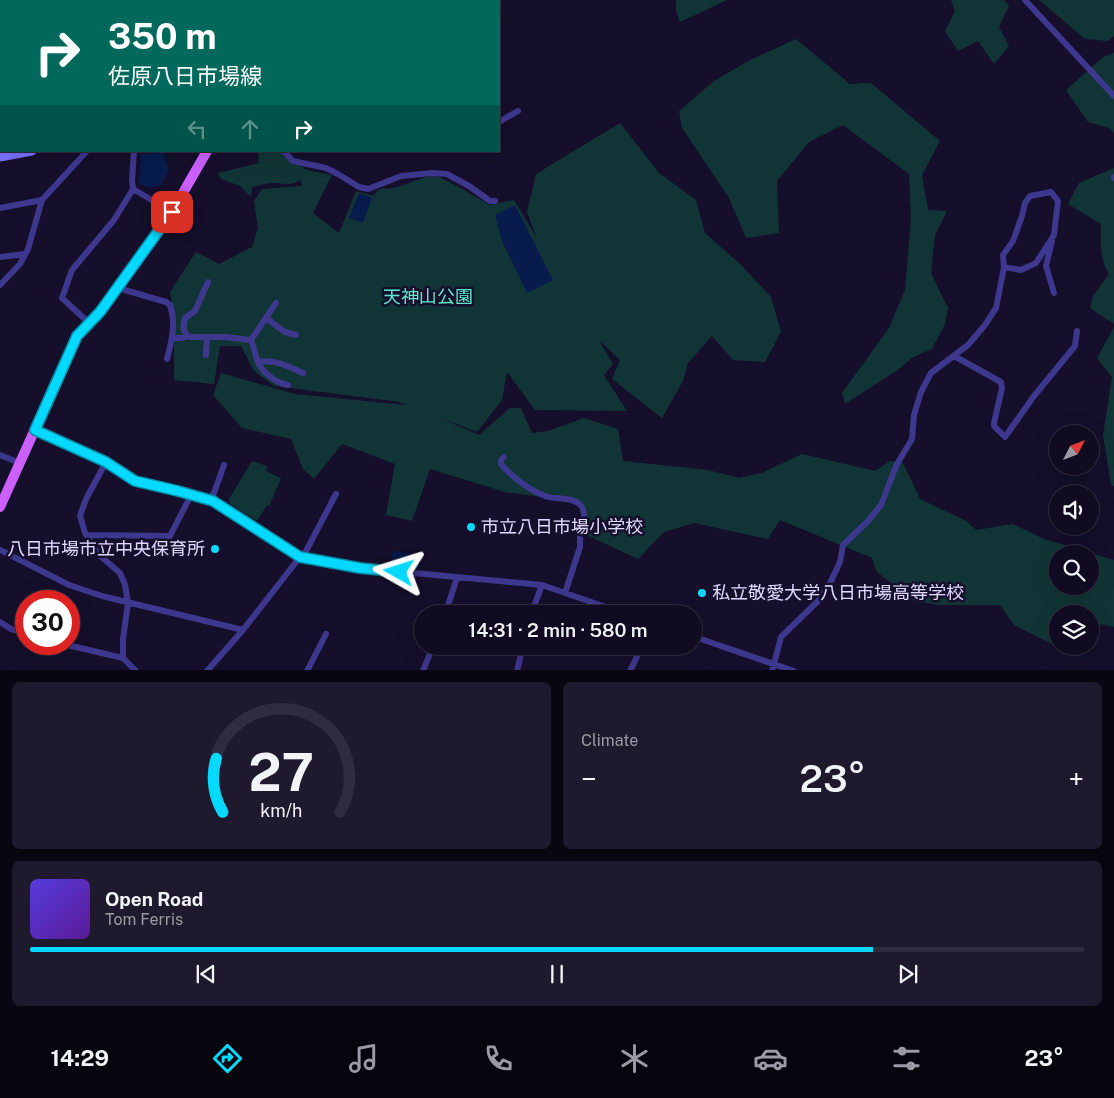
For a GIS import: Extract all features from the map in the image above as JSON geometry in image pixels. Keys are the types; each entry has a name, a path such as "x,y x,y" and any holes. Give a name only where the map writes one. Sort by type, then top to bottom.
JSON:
{"main road":[{"path":"0,507 77,336 100,312 172,212 206,152"}],"street":[{"path":"1024,0 1114,96"},
{"path":"500,121 518,111"},
{"path":"0,158 27,152"},
{"path":"0,285 20,264 25,254 33,235 42,200 86,152"},
{"path":"89,323 62,298 72,270 114,220 133,189 134,152"},
{"path":"285,152 293,161 326,168 359,187 368,189 401,176 432,173 447,174 490,201 495,201"},
{"path":"133,189 172,212"},
{"path":"773,667 781,636 820,599 840,562 843,545 868,521 881,505 897,464 912,438 914,415 921,392 932,373 968,345 996,308 1004,267 1003,255 1013,241 1025,203 1030,196 1051,192 1058,201 1054,236 1046,266 1054,293"},
{"path":"0,208 42,200"},
{"path":"1004,267 1022,270 1036,263 1054,236"},
{"path":"0,257 25,254"},
{"path":"187,336 183,328 185,318 194,311 208,282"},
{"path":"118,288 166,302 170,305 173,315 173,338 168,359"},
{"path":"251,340 276,303"},
{"path":"266,318 285,332 296,335"},
{"path":"954,356 1001,382 1002,388 994,426 1005,437 1075,346 1077,330"},
{"path":"173,338 187,336 190,338 225,337 251,340"},
{"path":"206,355 207,338"},
{"path":"251,340 255,347 258,362 279,383 288,385"},
{"path":"258,362 280,363 303,373"},
{"path":"35,430 106,462 135,481 213,501 300,557 360,568 542,586 600,605"},
{"path":"0,455 20,463"},
{"path":"504,457 501,460 501,464 515,478 545,496 568,500 583,508 585,527 580,532 580,547 565,593"},
{"path":"106,462 86,499 80,516 87,535 98,554 120,573 128,603 123,639 123,658"},
{"path":"208,500 214,493 224,465"},
{"path":"207,670 243,630 305,553 336,494"},
{"path":"87,535 170,536 191,495"},
{"path":"0,550 70,585 128,603 243,630"},
{"path":"448,605 457,578"},
{"path":"535,605 542,586"},
{"path":"0,622 15,630"},
{"path":"307,670 326,634"},
{"path":"702,640 773,667 794,670"},
{"path":"80,648 123,658 136,670"},
{"path":"423,670 429,655"},
{"path":"517,670 521,655"},
{"path":"630,670 638,655"}],"green space":[{"path":"676,0 727,0 680,22 676,11"},
{"path":"951,0 1004,0 1009,6 999,27 1009,46 994,64 978,41 958,51 945,31 955,11"},
{"path":"1039,0 1114,0 1114,36 1108,41 1085,39"},
{"path":"796,39 850,84 871,83 940,141 922,175 928,210 947,211 935,235 931,273 948,308 945,324 932,349 913,357 899,369 845,404 842,393 889,328 905,290 911,218 909,174 843,125 809,142 777,181 779,233 746,238 729,198 682,128 679,111 714,81 752,59"},
{"path":"1114,53 1114,133 1109,128 1088,122 1066,90 1103,57"},
{"name":"天神山公園","path":"620,123 659,173 696,200 705,233 740,264 771,297 781,332 765,362 733,360 712,336 688,363 683,381 662,418 612,379 620,360 599,340 613,364 604,375 627,411 535,410 507,372 502,400 477,432 440,418 479,435 510,408 521,408 532,433 548,431 584,418 618,429 623,461 708,470 739,478 762,473 802,454 875,471 890,461 903,463 920,499 966,521 976,530 1013,524 1044,539 1064,545 1049,545 1049,595 1099,595 1099,556 1114,560 1114,627 1099,624 1099,605 1049,605 1049,642 1014,625 1000,605 939,605 914,601 877,572 872,558 780,520 768,539 694,523 664,532 638,559 580,532 584,503 505,492 430,469 412,521 386,515 395,464 342,444 314,479 303,469 291,439 242,428 213,395 221,373 295,394 406,405 400,402 274,386 254,371 241,346 220,346 214,384 174,380 174,315 170,292 196,252 219,264 252,247 258,228 254,201 262,189 302,186 301,180 289,184 265,184 252,187 251,197 240,186 221,179 218,173 259,163 258,152 282,152 307,170 332,175 313,213 339,233 356,191 374,196 382,188 394,188 422,178 435,176 454,184 490,205 514,200 537,238 527,212 536,174"},
{"path":"1114,168 1114,324 1090,308 1093,296 1109,274 1102,256 1101,224 1068,204 1079,183"},
{"path":"1114,327 1114,486 1111,485 1103,435 1112,377 1097,358"},
{"path":"252,461 267,466 266,471 281,478 269,506 267,505 257,521 230,504 229,499"}],"water":[{"path":"163,153 169,170 161,185 150,188 139,183 141,154"},
{"path":"359,193 372,198 363,223 349,218"},
{"path":"515,205 553,280 527,293 502,241 495,215"},
{"path":"393,551 421,556 419,569 391,565"}],"place":[{"name":"市立八日市場小学校","path":"471,527"},
{"name":"八日市場市立中央保育所","path":"215,549"},
{"name":"私立敬愛大学八日市場高等学校","path":"702,593"}],"route":[{"path":"172,212 100,312 77,336 35,430 106,462 135,481 213,501 300,557 360,568 399,572"}]}
